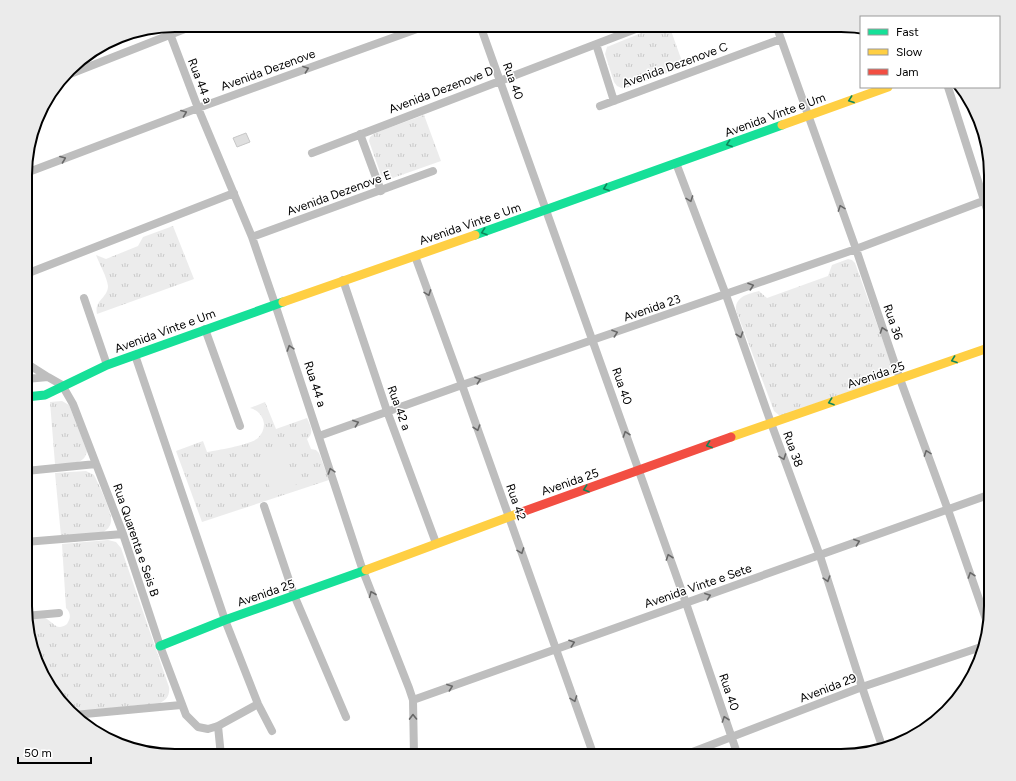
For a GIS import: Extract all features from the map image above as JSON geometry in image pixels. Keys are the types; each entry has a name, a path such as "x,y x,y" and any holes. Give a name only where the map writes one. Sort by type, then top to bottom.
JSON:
{"street":[{"path":"79,70 164,32"},
{"name":"Rua 44 a","path":"170,32 198,108 252,237 363,571 410,688 413,700 414,749"},
{"name":"Avenida Dezenove","path":"32,171 198,108 409,32"},
{"name":"Rua 40","path":"483,32 639,470 735,749"},
{"name":"Avenida Dezenove D","path":"312,153 628,32"},
{"name":"Rua 36","path":"778,32 984,614"},
{"name":"Avenida Dezenove C","path":"600,106 781,39"},
{"path":"596,44 614,101"},
{"name":"Avenida Vinte e Um","path":"32,396 45,395 62,385 107,364 135,356 205,329 546,210 885,88"},
{"path":"948,88 984,191"},
{"path":"360,134 381,190"},
{"name":"Rua 38","path":"676,163 726,294 771,423 820,556 881,743"},
{"name":"Avenida Dezenove E","path":"252,237 433,171"},
{"path":"32,272 234,193"},
{"name":"Avenida 23","path":"319,436 856,249 984,201"},
{"name":"Rua 42","path":"415,256 592,749"},
{"name":"Rua 42 a","path":"343,280 387,412 436,543"},
{"path":"84,298 107,364"},
{"path":"205,329 240,426"},
{"name":"Avenida 25","path":"160,646 225,620 508,517 984,349"},
{"path":"135,356 225,620 258,704 272,731"},
{"path":"32,367 62,385"},
{"path":"32,378 48,377"},
{"name":"Rua Quarenta e Seis B","path":"62,385 73,404 123,534 181,705 186,715 198,727 208,729 218,726"},
{"path":"32,470 96,464"},
{"name":"Avenida Vinte e Sete","path":"413,700 984,497"},
{"path":"264,506 294,595 346,717"},
{"path":"32,542 123,534"},
{"path":"32,615 59,613"},
{"name":"Avenida 29","path":"701,749 862,687 977,648"},
{"path":"220,749 218,726 258,704"},
{"path":"83,715 181,705"}],"green space":[{"path":"644,32 672,32 684,67 624,89 617,86 614,82 605,54 607,47"},
{"path":"424,115 441,161 390,179 385,178 381,175 369,141 370,137 375,133"},
{"path":"173,226 194,279 97,314 97,305 106,293 108,286 105,274 96,255 106,259 138,246 143,237"},
{"path":"848,259 855,263 893,369 892,374 888,378 780,416 774,411 736,310 736,305 743,296 751,293 759,291 767,298 828,276 832,265"},
{"path":"62,401 69,405 87,451 86,456 83,459 75,463 55,464 50,402"},
{"path":"265,402 276,429 307,418 311,434 307,439 311,449 316,450 319,453 329,480 202,522 176,451 203,441 207,452 234,447 254,441 262,433 264,424 259,413 250,408"},
{"path":"284,451 297,488 273,497 260,460"},
{"path":"86,471 94,475 98,483 110,513 111,524 103,532 61,536 55,473"},
{"path":"108,540 116,542 121,548 169,687 169,692 166,699 160,703 79,711 62,693 51,677 37,643 32,619 45,618 58,627 67,624 69,620 69,612 66,608 62,544"}],"building":[{"path":"246,133 250,142 237,147 233,138"}],"traffic: fast":[{"path":"475,235 782,125"},
{"path":"32,396 45,395 107,365 283,302"},
{"path":"160,646 225,620 366,570"}],"traffic: slow":[{"path":"782,125 885,88"},
{"path":"283,302 475,235"},
{"path":"731,437 984,349"},
{"path":"366,570 522,512"}],"traffic: jam":[{"path":"522,512 731,437"}]}
